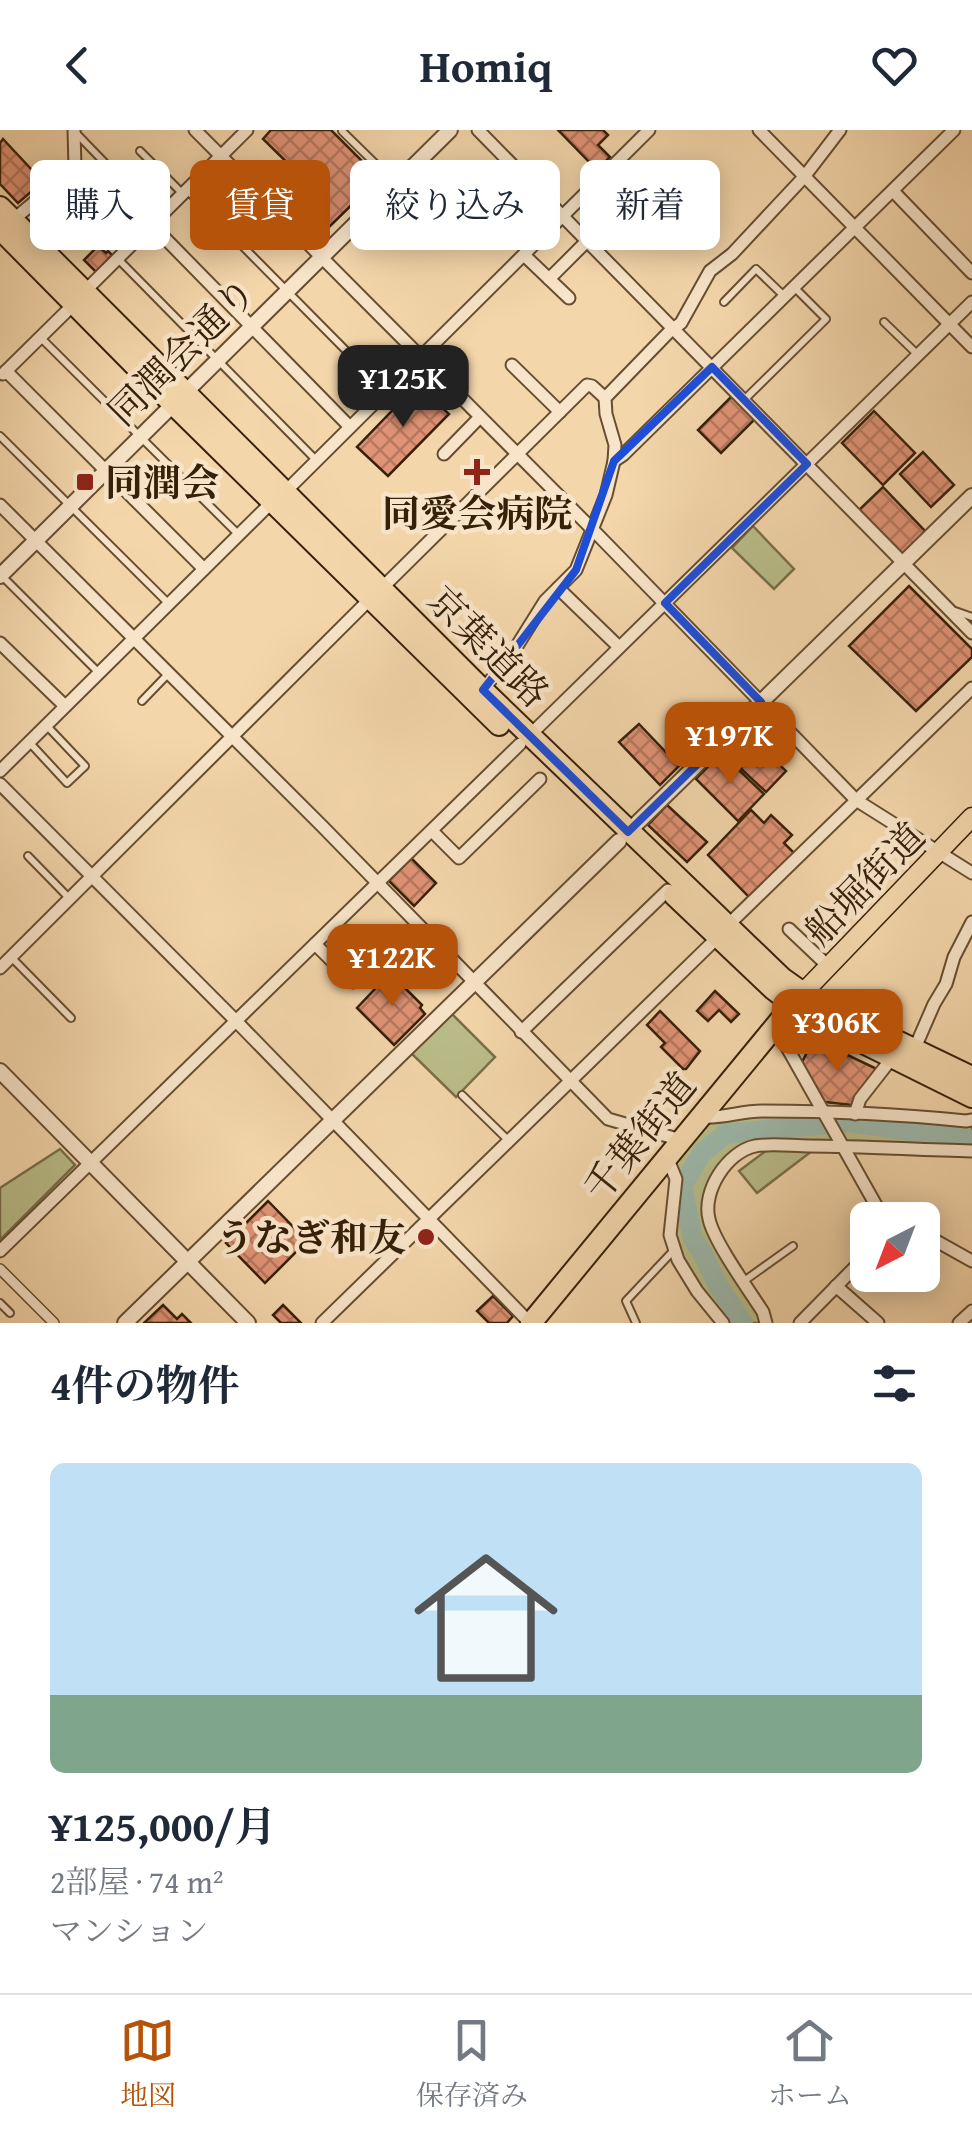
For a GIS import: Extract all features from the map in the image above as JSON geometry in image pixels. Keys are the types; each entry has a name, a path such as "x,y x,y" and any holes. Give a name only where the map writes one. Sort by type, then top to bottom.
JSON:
{"highway":[{"name":"京葉道路","path":"4,229 79,298 376,594 483,690 525,740 721,932 821,1022 972,1097"},
{"name":"京葉道路","path":"376,594 462,691 525,740"},
{"name":"京葉道路","path":"623,836 668,890 721,932"},
{"name":"京葉道路","path":"798,1000 972,1078"},
{"name":"千葉街道","path":"531,1323 798,1000"}],"main road":[{"name":"船堀街道","path":"798,1000 972,817"}],"street":[{"path":"4,229 75,168 74,130"},
{"path":"195,130 592,528 856,800 972,874"},
{"path":"170,207 247,130"},
{"name":"同潤会通り","path":"420,160 450,130"},
{"path":"478,130 580,234"},
{"path":"0,771 649,130"},
{"path":"759,130 972,347"},
{"path":"605,398 681,323 710,272 804,177 840,130"},
{"path":"614,461 954,130"},
{"path":"893,191 972,273"},
{"name":"同潤会通り","path":"0,575 350,229"},
{"path":"170,238 350,427"},
{"path":"549,279 580,248"},
{"path":"127,250 3,374 204,569"},
{"path":"596,250 972,633"},
{"path":"524,254 569,298"},
{"path":"0,1252 972,302"},
{"path":"512,365 560,412"},
{"path":"0,968 590,384 605,398 615,446 606,495 576,570 546,601 483,690"},
{"path":"444,454 480,417"},
{"path":"125,1323 972,496"},
{"path":"0,505 608,1119 681,1140"},
{"path":"558,588 619,648"},
{"path":"0,642 65,706"},
{"path":"322,1323 972,688"},
{"path":"432,831 459,858 540,779"},
{"path":"0,784 531,1323"},
{"path":"522,1032 668,890"},
{"path":"914,1050 972,922"},
{"path":"789,929 828,966"},
{"path":"315,944 354,982"},
{"path":"775,1026 875,1202"},
{"path":"854,1114 860,1099 892,1058"},
{"path":"0,1071 248,1323"},
{"path":"700,1118 753,1111 972,1120"},
{"path":"766,1323 707,1215 712,1190 731,1159 751,1146 840,1142 972,1151"},
{"path":"667,1157 676,1180 670,1234 678,1260 723,1323"},
{"path":"940,1242 971,1258"},
{"path":"0,1268 54,1323"},
{"path":"800,1323 850,1272"},
{"path":"836,1286 878,1323"},
{"path":"960,1323 972,1311"}],"lane":[{"path":"74,130 100,160"},
{"path":"342,130 372,160"},
{"path":"140,151 288,291 386,391"},
{"path":"118,259 317,460"},
{"path":"724,302 756,269 784,296"},
{"path":"744,400 826,319 794,286"},
{"path":"884,322 918,355"},
{"path":"40,337 239,534"},
{"path":"0,436 168,604"},
{"path":"0,575 99,673"},
{"path":"949,609 972,616"},
{"path":"142,701 168,674"},
{"path":"29,742 67,783 85,766 46,726"},
{"path":"28,856 70,899"},
{"path":"11,957 71,1018"},
{"path":"462,1095 508,1140"},
{"path":"744,1281 793,1246"},
{"path":"636,1323 626,1301 675,1249"},
{"path":"0,1303 10,1312"}],"highlighted area":[{"path":"712,367 807,464 665,603 761,702 628,832 483,690 576,570 614,461"}],"green space":[{"path":"753,526 794,569 774,589 732,548"},
{"path":"450,1012 495,1057 456,1097 410,1052"},
{"path":"753,1111 972,1120 972,1151 751,1146 720,1172 707,1215 766,1323 723,1323 697,1291 671,1234 676,1179 667,1157 700,1117"},
{"path":"60,1149 75,1165 0,1240 0,1188"},
{"path":"767,1150 812,1151 757,1193 739,1171"}],"building":[{"path":"271,130 331,130 361,160 350,160 350,206 330,226 330,160 284,160 263,139"},
{"path":"558,130 603,130 608,135 598,145 610,157 587,160"},
{"path":"3,139 30,168 30,193 18,203 0,184"},
{"path":"94,250 112,255 96,272 84,260"},
{"path":"417,385 449,414 388,476 357,447"},
{"path":"733,395 756,418 721,453 698,430"},
{"path":"874,411 915,453 883,485 842,443"},
{"path":"923,452 954,485 931,507 900,474"},
{"path":"883,487 927,533 904,556 859,510"},
{"path":"909,586 972,649 972,657 916,711 849,646"},
{"path":"639,724 679,766 660,785 619,742"},
{"path":"743,730 786,771 766,792 722,751"},
{"path":"721,753 764,794 738,821 696,779"},
{"path":"667,805 707,842 687,862 648,825"},
{"path":"751,810 764,823 771,815 792,835 784,843 794,853 749,897 708,855"},
{"path":"411,858 436,883 414,906 389,881"},
{"path":"390,973 422,1005 425,1014 394,1045 357,1008"},
{"path":"715,991 739,1014 731,1022 719,1010 708,1021 697,1011"},
{"path":"660,1011 700,1051 686,1069 661,1047 665,1043 647,1025"},
{"path":"814,1039 879,1070 852,1105 825,1102 802,1062"},
{"path":"268,1201 307,1241 265,1283 226,1243"},
{"path":"493,1296 513,1316 507,1323 489,1323 477,1311"},
{"path":"163,1305 177,1319 182,1314 191,1323 144,1323"},
{"path":"283,1305 301,1323 281,1323 273,1315"}],"waterway":[{"path":"743,1323 693,1239 682,1186 702,1153 725,1134 849,1122 972,1140"}],"place":[{"name":"同愛会病院","path":"477,472"},
{"name":"同潤会","path":"85,482"},
{"name":"うなぎ和友","path":"426,1237"}]}
